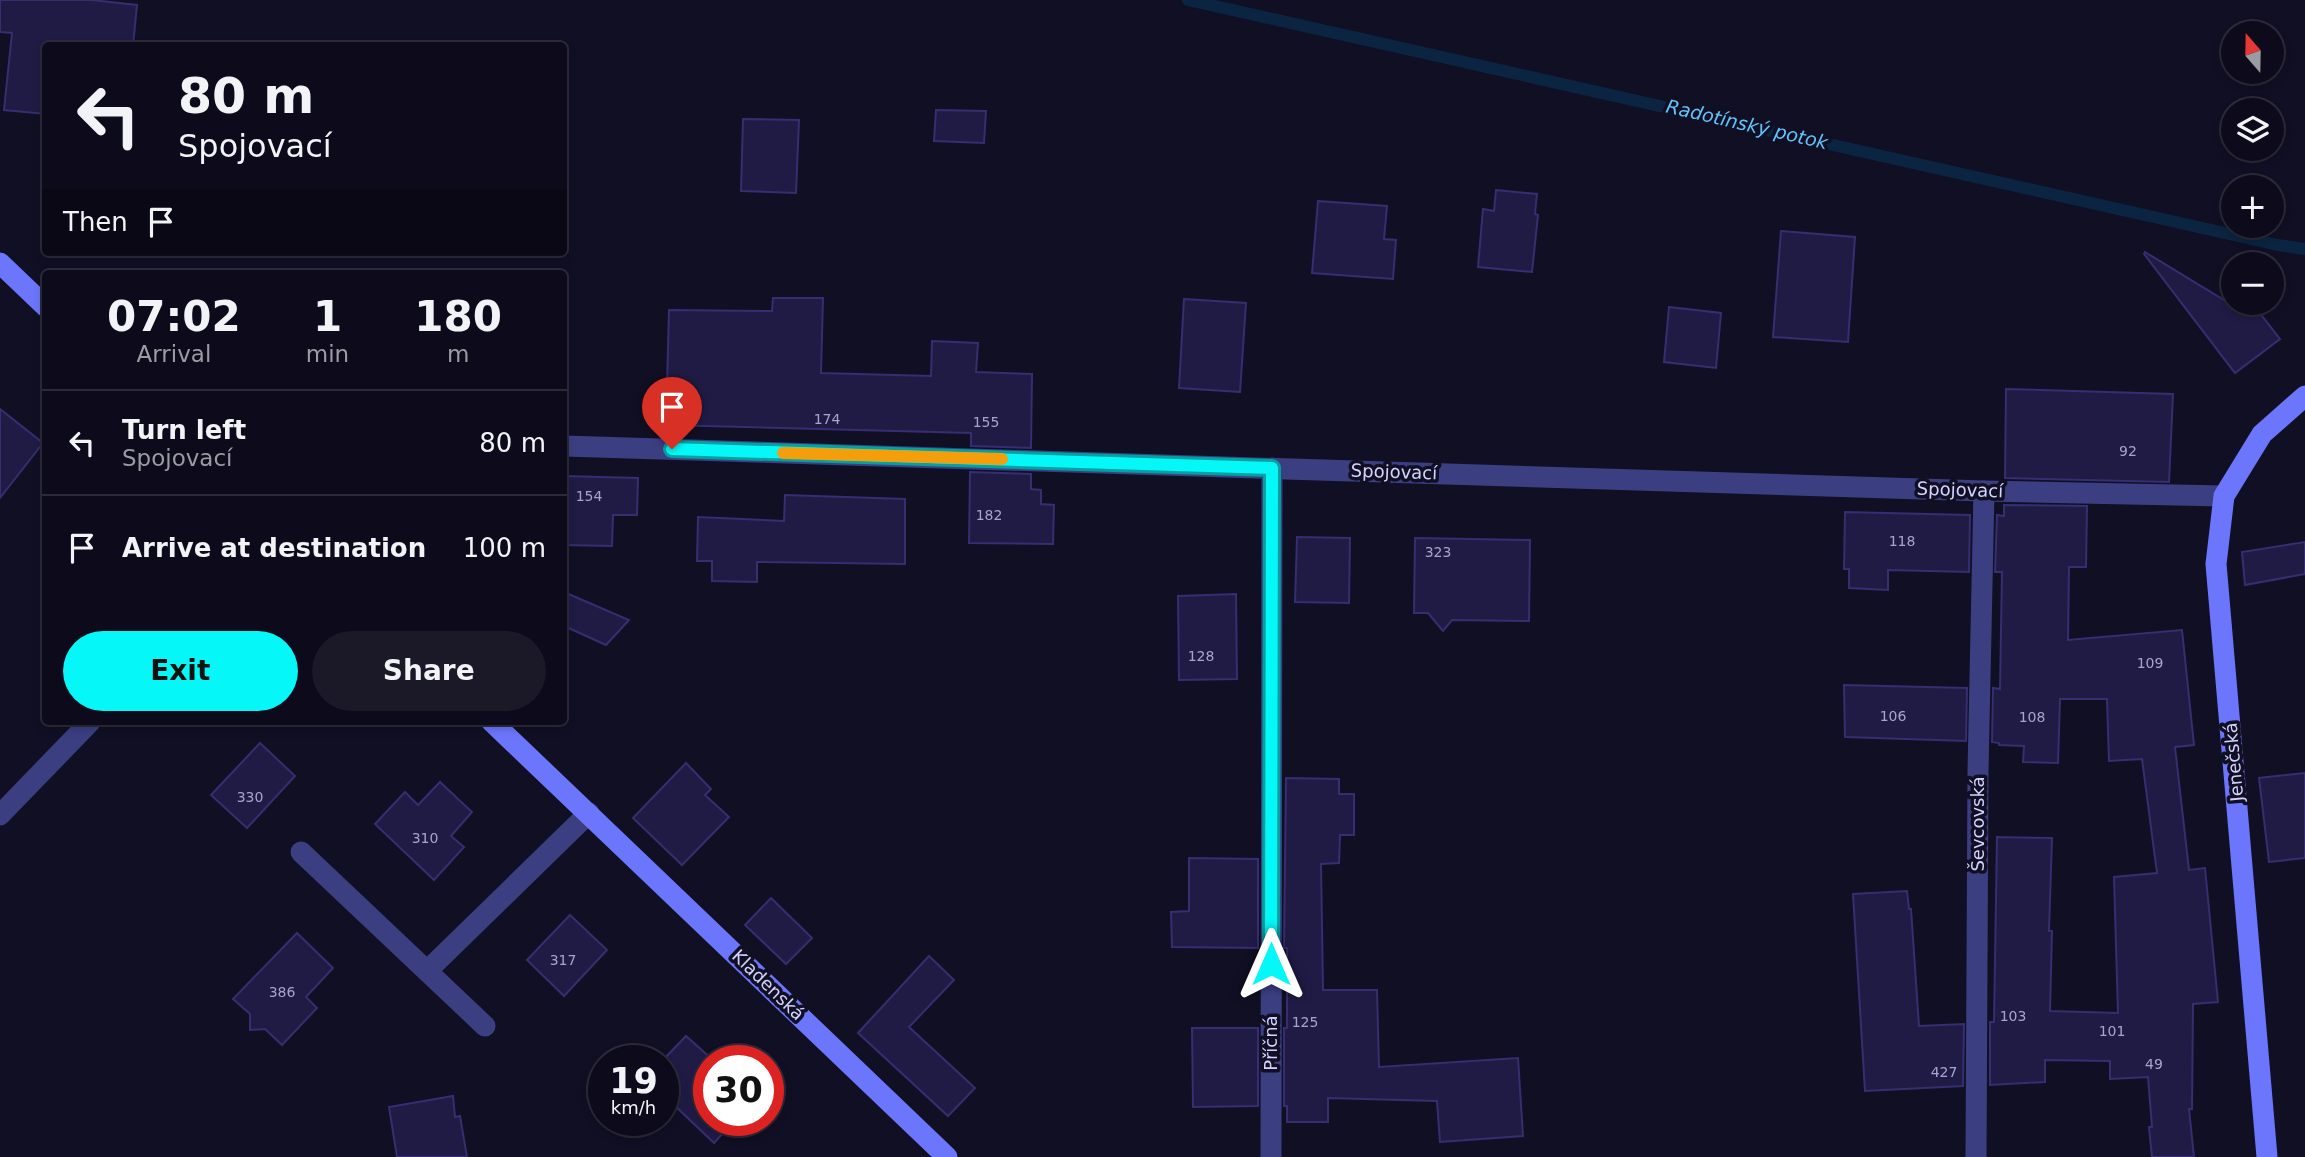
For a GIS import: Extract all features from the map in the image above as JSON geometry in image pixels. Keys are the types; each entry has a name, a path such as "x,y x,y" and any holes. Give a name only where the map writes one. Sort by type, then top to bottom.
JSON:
{"street":[{"path":"0,263 42,303"},
{"name":"Jenečská","path":"2267,1157 2216,564 2224,496 2262,434 2305,396"},
{"name":"Spojovací","path":"567,446 1984,491 2224,496"},
{"name":"Příčná","path":"1271,1157 1272,468"},
{"name":"Ševcovská","path":"1976,1157 1978,772 1984,491"},
{"path":"0,815 87,725"},
{"name":"Kladenská","path":"495,725 947,1157"},
{"path":"427,971 589,813"},
{"path":"301,852 485,1026"}],"building":[{"path":"0,0 92,0 137,5 133,42 42,42 42,114 4,110 12,33 0,32"},
{"path":"936,110 986,111 984,143 934,141"},
{"path":"743,119 799,120 796,193 741,191"},
{"path":"1496,190 1537,194 1535,214 1538,215 1532,272 1478,267 1483,209 1494,211"},
{"path":"1318,201 1387,206 1384,239 1396,240 1393,279 1312,273"},
{"path":"1781,231 1855,237 1848,342 1773,337"},
{"path":"2145,252 2221,298 2221,315 2261,315 2280,339 2235,373"},
{"path":"773,298 823,298 821,373 931,376 932,341 978,343 976,372 1032,374 1031,448 971,446 971,433 666,425 669,310 772,311"},
{"path":"1184,299 1246,303 1240,392 1179,388"},
{"path":"1669,307 1721,313 1716,368 1664,362"},
{"path":"2006,389 2173,394 2169,482 2005,478"},
{"path":"0,409 42,444 0,498"},
{"path":"970,472 1031,474 1031,489 1041,490 1041,504 1054,505 1053,544 969,543"},
{"path":"567,476 638,478 637,515 613,515 612,546 567,545"},
{"path":"785,495 905,499 905,564 757,562 757,582 712,581 712,561 697,561 698,517 784,521"},
{"path":"2004,505 2087,506 2086,567 2069,567 2068,640 2182,630 2194,745 2175,747 2189,870 2205,868 2218,1002 2193,1004 2192,1109 2189,1109 2194,1157 2152,1157 2148,1077 2110,1079 2110,1061 2045,1060 2045,1082 1990,1085 1990,1022 1994,1022 1997,837 2052,838 2050,1011 2118,1013 2114,877 2157,873 2142,759 2109,761 2107,699 2060,699 2058,763 2023,762 2024,746 1999,745 1992,742 1993,688 2000,689 2002,572 1995,572 1997,515 2004,516"},
{"path":"1845,512 1970,515 1969,572 1888,570 1888,590 1849,588 1849,569 1844,569"},
{"path":"1297,537 1350,538 1349,603 1295,602"},
{"path":"1415,538 1530,540 1529,621 1452,620 1443,631 1428,613 1414,613"},
{"path":"2305,542 2305,574 2245,585 2242,552"},
{"path":"567,593 629,620 606,645 567,627"},
{"path":"1236,594 1237,679 1179,680 1178,596"},
{"path":"1844,685 1967,688 1966,741 1845,737"},
{"path":"260,743 295,776 247,828 211,795"},
{"path":"686,763 711,789 705,795 729,817 682,865 633,818"},
{"path":"2305,773 2305,858 2269,862 2259,778"},
{"path":"1286,778 1339,779 1339,794 1354,794 1354,835 1340,835 1339,863 1321,864 1323,990 1377,990 1379,1067 1518,1058 1523,1136 1440,1142 1437,1101 1328,1098 1328,1122 1287,1122 1287,1106 1284,1106 1284,1028 1287,1028 1287,948 1284,948"},
{"path":"440,782 472,812 451,836 464,847 434,880 375,824 405,792 418,805"},
{"path":"1189,858 1258,859 1258,948 1172,947 1171,912 1189,911"},
{"path":"1907,891 1911,909 1919,1026 1964,1024 1963,1086 1865,1091 1853,894"},
{"path":"771,898 812,938 786,964 745,925"},
{"path":"570,915 607,950 564,996 527,960"},
{"path":"297,933 333,968 306,997 317,1008 282,1045 265,1029 250,1030 250,1014 233,999"},
{"path":"929,956 954,980 909,1027 975,1088 948,1116 858,1033"},
{"path":"1192,1028 1258,1028 1258,1106 1193,1107"},
{"path":"686,1036 696,1045 693,1045 693,1123 679,1110 677,1045"},
{"path":"453,1096 455,1117 460,1116 467,1157 397,1157 389,1107"},
{"path":"707,1136 720,1136 714,1143"}],"waterway":[{"name":"Radotínský potok","path":"1188,0 2305,249"}],"slow traffic":[{"path":"783,453 1002,459"}],"route":[{"path":"672,449 1272,468 1271,964"}]}
